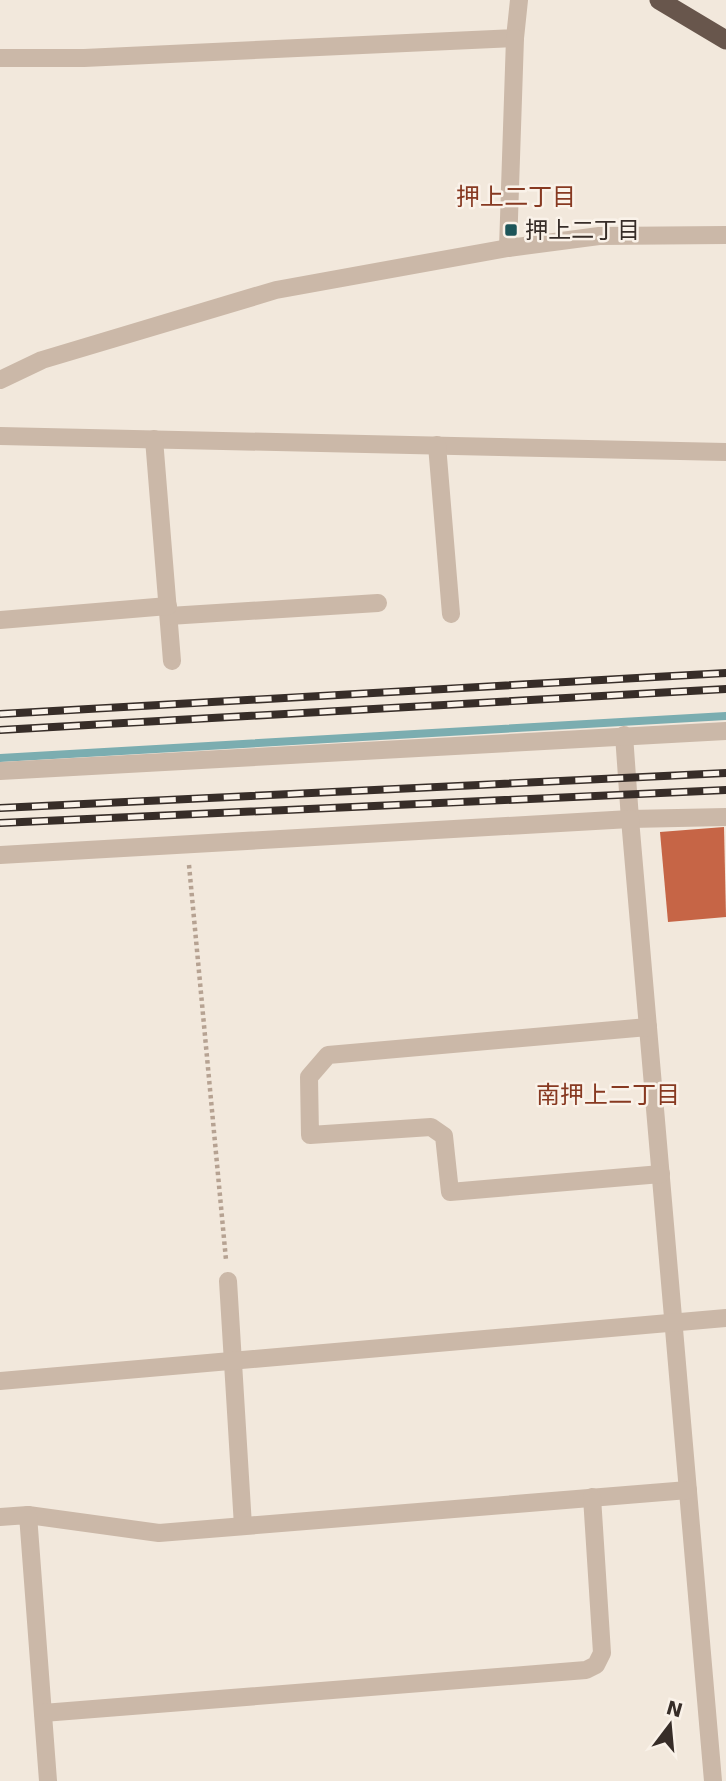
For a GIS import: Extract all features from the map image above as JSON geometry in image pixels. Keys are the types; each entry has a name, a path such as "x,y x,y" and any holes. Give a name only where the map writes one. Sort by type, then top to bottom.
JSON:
{"highway":[{"path":"659,0 726,40"}],"street":[{"path":"508,248 515,38 519,0"},
{"path":"0,58 84,58 515,38"},
{"path":"0,380 42,360 276,290 508,248 599,236 726,235"},
{"path":"0,436 726,452"},
{"path":"154,439 172,661"},
{"path":"437,445 451,614"},
{"path":"0,620 378,603"},
{"path":"0,771 726,731"},
{"path":"624,735 713,1781"},
{"path":"0,855 630,819 726,817"},
{"path":"648,1027 328,1055 309,1077 310,1135 432,1128 444,1136 450,1192 661,1174"},
{"path":"228,1281 243,1526"},
{"path":"0,1381 726,1318"},
{"path":"0,1517 28,1515 159,1533 688,1490"},
{"path":"43,1713 586,1670 596,1665 602,1653 592,1497"},
{"path":"28,1515 48,1781"}],"path":[{"path":"187,843 228,1281"}],"building":[{"path":"724,827 726,917 668,922 660,832"}],"waterway":[{"path":"0,758 726,716"}],"railway":[{"path":"0,714 726,673"},
{"path":"0,730 726,689"},
{"path":"0,808 726,773"},
{"path":"0,823 726,790"}],"place":[{"name":"押上二丁目","path":"511,230"}],"district":[{"name":"押上二丁目","path":"516,197"},
{"name":"南押上二丁目","path":"608,1095"}]}
